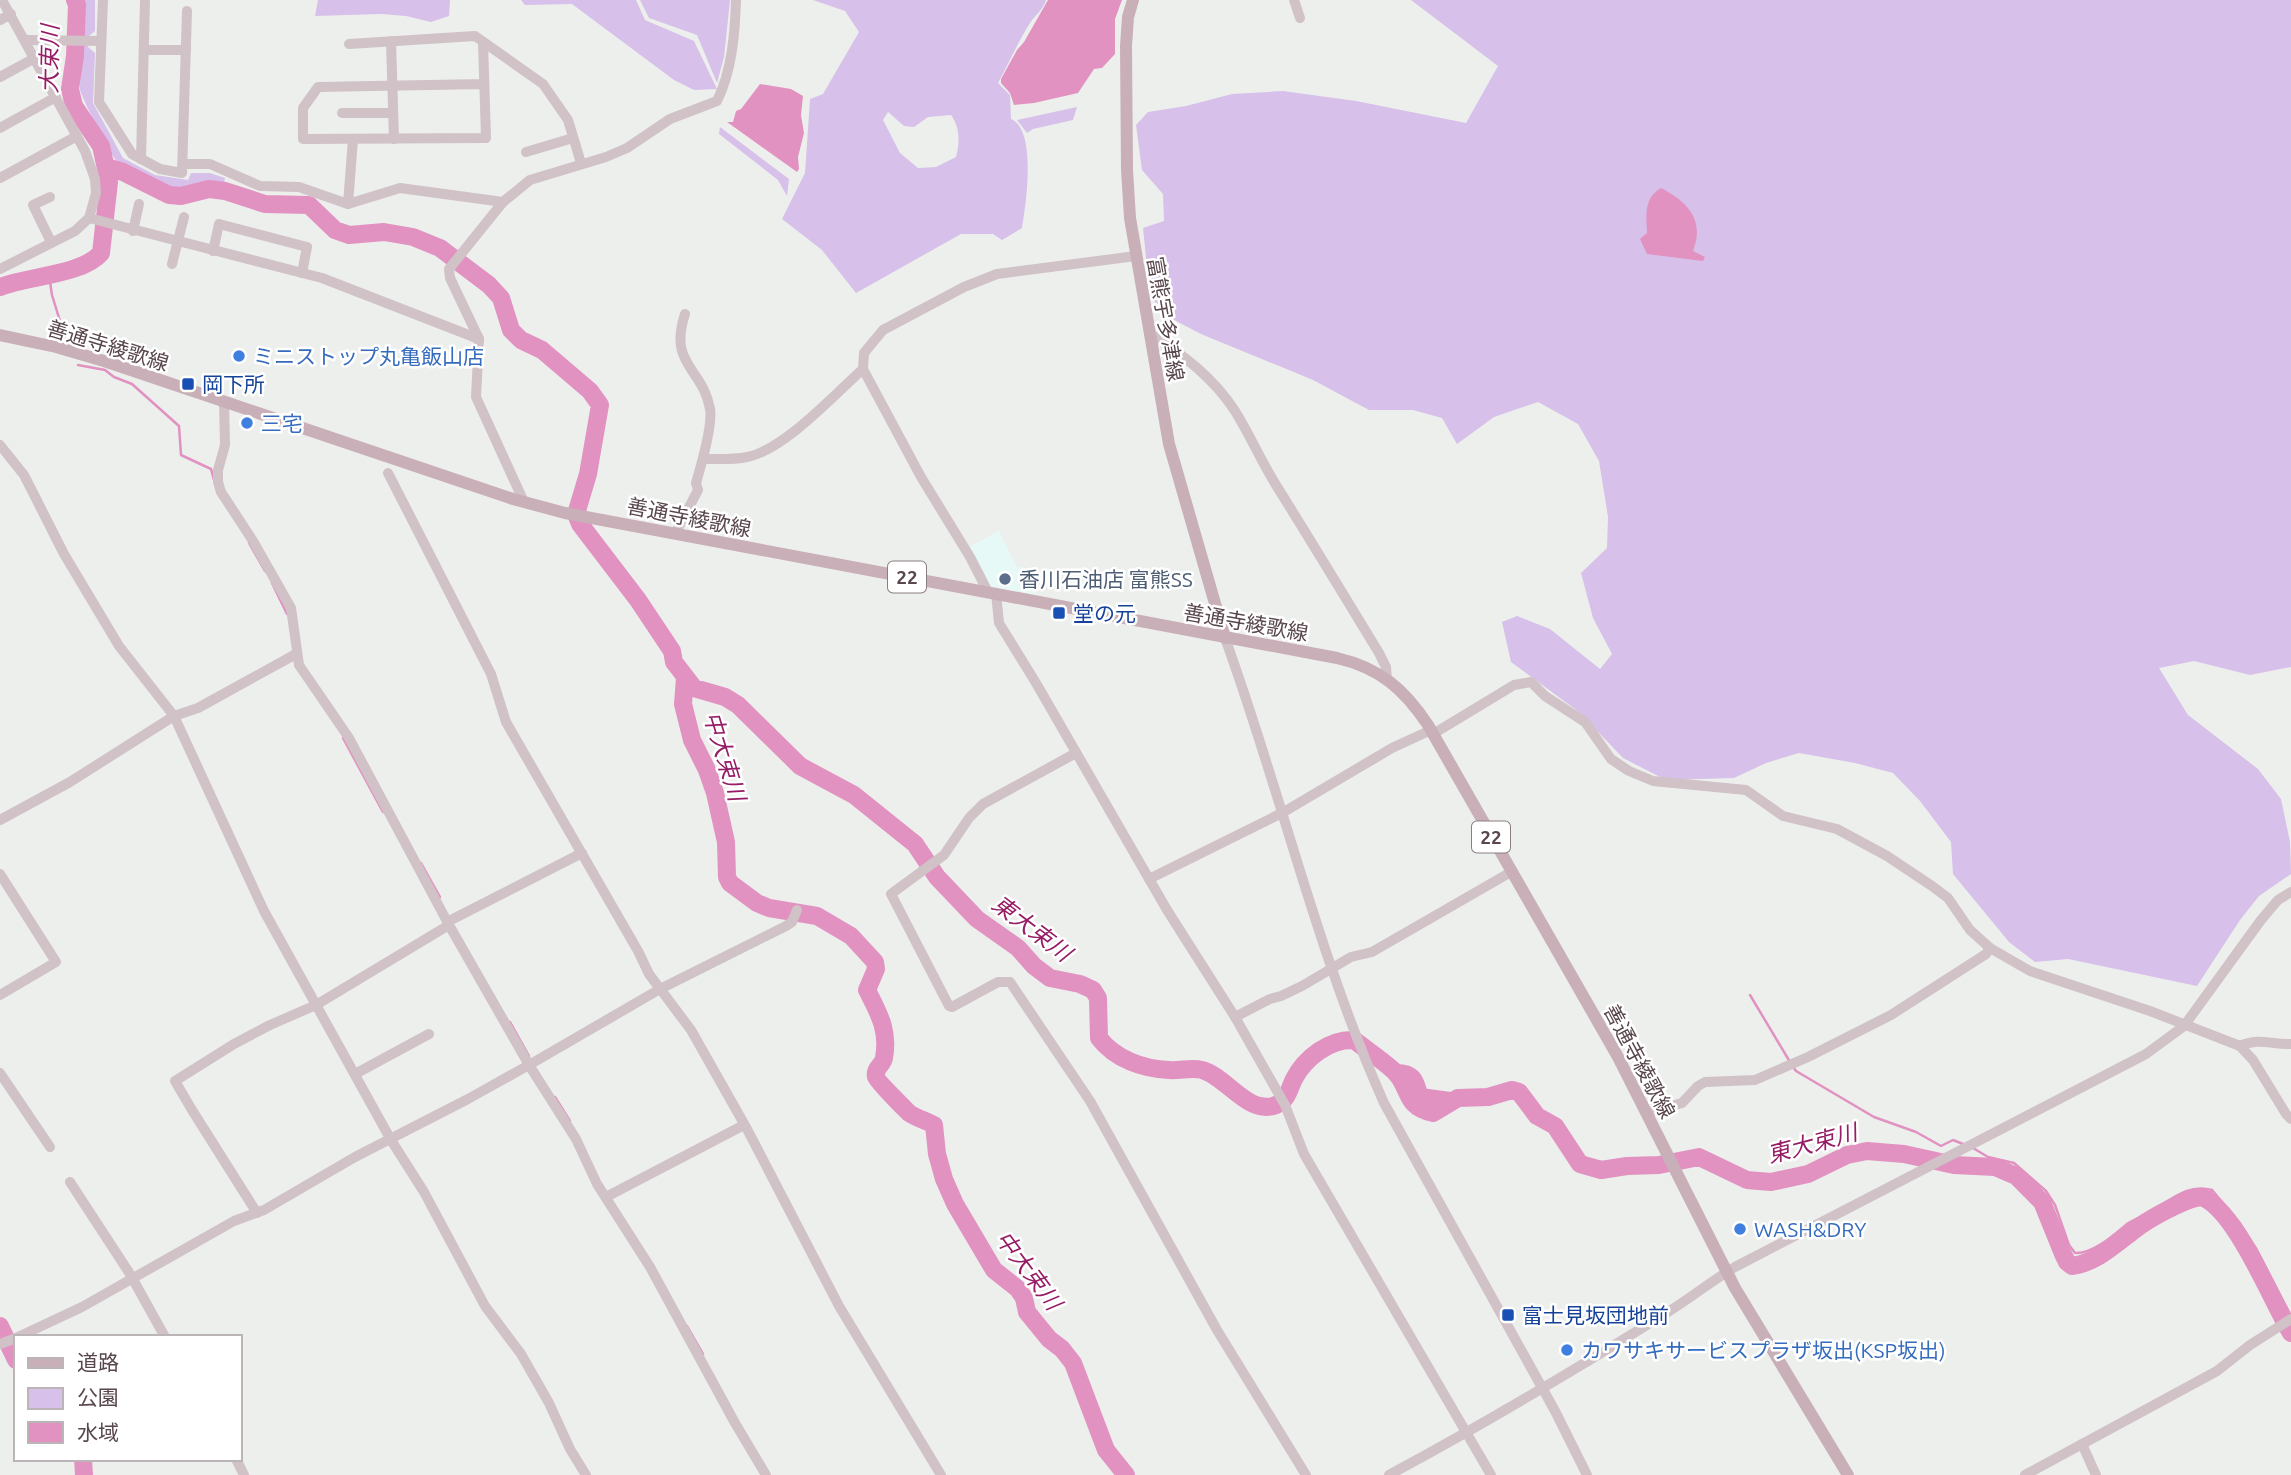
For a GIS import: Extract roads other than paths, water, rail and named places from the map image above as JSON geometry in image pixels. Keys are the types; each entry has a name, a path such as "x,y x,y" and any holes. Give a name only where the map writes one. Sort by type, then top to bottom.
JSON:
{"main road":[{"name":"富熊宇多津線","path":"1133,0 1128,17 1126,46 1129,218 1169,444 1225,638"},
{"name":"善通寺綾歌線","path":"0,335 104,361 524,502 565,513 1361,664 1387,680 1404,692 1432,732 1647,1113 1727,1272 1848,1475"}],"street":[{"path":"2,0 91,164 95,179 92,220"},
{"path":"103,0 99,102 132,155 160,169 182,173 187,11"},
{"path":"141,159 145,0"},
{"path":"524,502 476,397 479,339 450,278 449,269 503,202 530,180 614,154 670,119 717,101 736,29 736,0"},
{"path":"1294,0 1300,18"},
{"path":"0,20 11,14"},
{"path":"349,44 475,36 543,84 568,120 581,163"},
{"path":"26,40 102,41"},
{"path":"391,41 394,139"},
{"path":"483,42 486,138 303,139 303,108 318,87 484,83"},
{"path":"144,50 186,50"},
{"path":"0,77 35,58"},
{"path":"0,126 56,97"},
{"path":"342,113 393,113"},
{"path":"0,178 77,136"},
{"path":"526,152 573,138"},
{"path":"348,204 353,139"},
{"path":"183,164 210,164 260,186 299,187 348,204 400,188 503,202"},
{"path":"50,197 33,205 51,242"},
{"path":"133,231 139,204"},
{"path":"172,264 184,217"},
{"path":"0,269 92,220 323,278 479,339"},
{"path":"213,251 219,225 295,243 307,247 302,273"},
{"path":"1136,256 997,274 964,287 883,330 864,352 863,369 921,477 992,592 999,623 1149,879 1235,1017 1285,1105 1304,1154 1491,1475"},
{"path":"675,534 698,490 696,483 711,413 708,400 681,351 678,340 685,314"},
{"path":"1149,333 1181,353 1213,383 1235,410 1270,475 1311,538 1386,667 1387,680"},
{"path":"703,459 745,458 763,452 817,412 863,369"},
{"path":"224,402 225,445 219,482 222,492 291,608 294,656 301,670 349,738 449,922 564,1119 597,1184 608,1196 650,1268 766,1475"},
{"path":"0,445 24,475 64,554 119,646 174,716 264,911 391,1140 424,1192 485,1306 522,1354 586,1475"},
{"path":"388,473 491,674 506,722 660,989 691,1030 839,1306 941,1475"},
{"path":"1225,638 1331,967 1367,1065 1403,1139 1555,1410 1587,1475"},
{"path":"0,820 69,782 174,716 198,708 294,656"},
{"path":"1149,879 1282,813 1392,748 1432,732 1514,685 1531,682 1545,696 1585,722 1611,759 1629,771 1653,781 1745,790 1783,816 1837,828 1887,856 1948,898 1970,930 1990,948 2046,978 2150,1011 2240,1046 2253,1060 2291,1119"},
{"path":"1076,753 984,804 969,818 944,855 891,894 949,1006 952,1007 998,982 1010,982 1090,1101 1217,1330 1306,1475"},
{"path":"257,1213 191,1110 176,1081 234,1044 316,1005 449,922 582,853"},
{"path":"1235,1017 1302,986 1351,957 1372,952 1511,872"},
{"path":"0,874 56,962 0,995"},
{"path":"1389,1475 1542,1389 1667,1313 1727,1272 2146,1054 2184,1026 2261,920 2278,900 2291,892"},
{"path":"22,1335 82,1307 234,1221 257,1213 355,1157 522,1070 531,1062 660,989 786,926 796,913"},
{"path":"1647,1113 1682,1103 1705,1082 1755,1080 1808,1058 1891,1015 1986,954 1990,948"},
{"path":"355,1074 402,1054 429,1034"},
{"path":"2240,1046 2252,1040 2291,1044"},
{"path":"0,1073 50,1147"},
{"path":"608,1196 744,1125"},
{"path":"69,1182 132,1278 164,1335"},
{"path":"2025,1475 2217,1371 2277,1326 2291,1319"},
{"path":"2082,1444 2096,1475"}],"water":[{"path":"1048,0 1122,0 1115,19 1115,54 1102,68 1094,69 1078,93 1014,105 1001,79"},
{"path":"760,84 791,89 803,96 801,115 804,133 797,172 727,122 733,122 736,111 741,109"},
{"path":"1661,188 1679,199 1692,213 1697,230 1693,251 1705,257 1703,261 1647,254 1640,239 1647,233 1649,202"}],"waterway":[{"name":"大束川","path":"0,287 68,271 101,253 109,182 101,146 74,106 70,89 75,56 75,0"},
{"name":"東大束川","path":"106,167 123,172 169,195 181,196 209,189 225,191 265,204 309,205 335,230 349,235 384,232 413,237 440,248 489,285 501,298 511,330 521,340 542,350 590,391 600,405 588,474 576,514 580,524 638,600 672,651 674,662 694,688 725,697 738,705 800,766 854,795 915,844 937,877 977,919 1018,948 1034,966 1050,978 1080,984 1093,990 1098,998 1099,1038 1121,1057 1159,1069 1202,1070 1247,1100 1266,1107 1283,1100 1299,1071 1311,1057 1327,1046 1354,1040 1394,1071 1412,1101 1423,1110 1433,1113 1458,1098 1488,1097 1512,1090 1519,1092 1537,1116 1555,1126 1580,1164 1601,1170 1659,1165 1699,1157 1747,1180 1771,1182 1808,1174 1847,1155 1867,1151 1904,1154 1954,1165 1995,1167 2016,1176 2042,1202 2063,1254 2072,1266 2088,1262 2139,1226 2166,1211 2201,1197 2214,1205 2239,1237 2291,1333"},
{"path":"49,275 52,295 67,344"},
{"path":"78,365 105,370 132,384 179,426 181,455 211,469 214,480"},
{"path":"249,543 265,571"},
{"path":"272,583 287,614"},
{"name":"中大束川","path":"685,678 683,704 692,740 715,793 726,842 727,877 730,883 757,903 769,908 817,916 851,936 875,962 876,969 867,990 882,1023 885,1039 884,1058 876,1071 876,1077 909,1113 934,1125 937,1154 955,1204 994,1270 1018,1289 1024,1298 1027,1312 1073,1363 1106,1450 1126,1475"},
{"path":"343,738 383,812"},
{"path":"421,863 440,897"},
{"path":"1750,995 1790,1062"},
{"path":"510,1022 529,1056"},
{"path":"1793,1067 1874,1117 1916,1132 1941,1146 1953,1140 1963,1144"},
{"path":"1396,1073 1411,1077 1420,1097 1450,1101"},
{"path":"555,1097 570,1121"},
{"path":"1973,1148 1988,1157 2014,1163 2046,1191 2055,1205 2069,1245 2075,1253 2096,1247 2130,1222 2180,1194 2195,1189 2212,1190 2239,1222 2257,1250 2291,1316"},
{"path":"2208,1199 2212,1190"},
{"path":"0,1326 14,1356"},
{"path":"687,1326 703,1354"},
{"path":"83,1461 84,1475"}],"place":[{"name":"ミニストップ丸亀飯山店","path":"239,356"},
{"name":"岡下所","path":"188,384"},
{"name":"三宅","path":"247,423"},
{"name":"香川石油店 富熊SS","path":"1005,579"},
{"name":"堂の元","path":"1059,613"},
{"name":"WASH&DRY","path":"1740,1229"},
{"name":"富士見坂団地前","path":"1508,1315"},
{"name":"カワサキサービスプラザ坂出(KSP坂出)","path":"1567,1350"}]}
